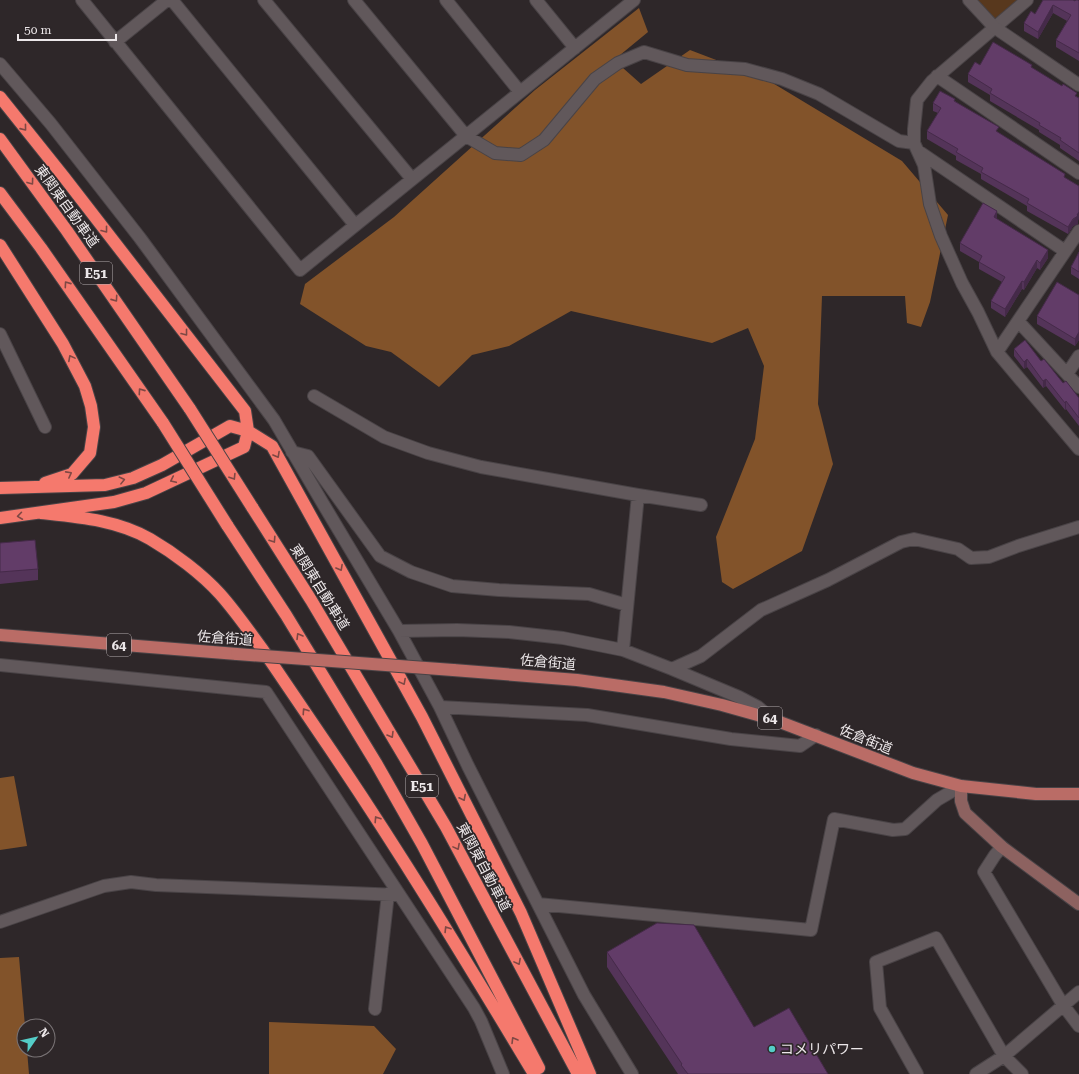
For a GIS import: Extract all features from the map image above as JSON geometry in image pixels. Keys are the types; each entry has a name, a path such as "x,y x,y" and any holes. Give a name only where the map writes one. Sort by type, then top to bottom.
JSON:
{"highway":[{"path":"0,97 64,177 245,411 248,431 244,446 146,493 114,502 0,518"},
{"name":"東関東自動車道","path":"0,139 67,231 190,409 311,600 446,827 578,1074"},
{"name":"E51","path":"0,193 41,248 163,423 286,615 376,763 418,837 542,1074"},
{"path":"0,245 63,344 85,386 91,406 94,427 90,453 72,474 33,487"},
{"path":"0,488 105,485 133,478 162,465 230,426 248,431 272,446 418,710 521,913 590,1074"},
{"path":"41,513 96,519 149,538 173,554 220,594 285,682 375,816 461,952 534,1074"}],"main road":[{"name":"佐倉街道","path":"0,635 577,680 664,692 722,704 772,719 913,773 961,786 1036,794 1079,794"},
{"path":"961,786 961,801 965,813 1002,847 1079,904"}],"street":[{"path":"82,0 300,270 575,48 629,1"},
{"path":"115,42 167,0"},
{"path":"172,0 355,225"},
{"path":"264,0 412,179"},
{"path":"354,0 466,136 494,153 521,155 544,140 595,79 618,62 644,52 687,65 746,69 782,79 819,94 899,141 916,147 1065,251"},
{"path":"446,0 520,92"},
{"path":"536,0 575,48"},
{"path":"969,0 994,27 1079,85"},
{"path":"1027,0 932,80 917,100 914,129 916,147 924,165 930,204 937,225 962,283 997,352 1079,449"},
{"path":"0,64 51,124 140,238 274,420 399,631 440,708 584,995 632,1074"},
{"path":"937,76 1079,173"},
{"path":"997,352 1079,230"},
{"path":"1018,321 1079,388"},
{"path":"0,334 45,427"},
{"path":"1067,374 1079,356"},
{"path":"314,396 384,436 428,453 481,467 701,505"},
{"path":"292,452 308,456 380,556 411,572 452,586 499,590 589,594 627,605"},
{"path":"623,650 638,495"},
{"path":"672,668 701,656 761,610 828,580 901,542 914,540 958,549 971,558 990,557 1018,546 1079,527"},
{"path":"399,631 457,630 509,632 563,638 623,650 672,668 739,696 758,707 772,719"},
{"path":"0,665 266,692 394,894 474,1008 503,1074"},
{"path":"440,708 587,715 731,739 800,746 816,735"},
{"path":"538,904 811,930 834,819 893,830 905,829 937,800 961,786"},
{"path":"1002,847 984,872 1063,1006 1079,1026"},
{"path":"0,922 104,886 131,882 164,886 394,894"},
{"path":"375,1009 394,894"},
{"path":"918,1074 880,1008 876,962 936,938 1004,1056 1022,1074"},
{"path":"976,1074 1004,1056 1079,992"}],"shaded area":[{"path":"969,0 1027,0 994,27"},
{"path":"639,8 648,32 614,60 641,84 690,50 766,79 902,161 948,215 930,302 921,327 907,323 905,296 822,296 818,404 833,464 802,551 733,589 722,582 716,537 755,439 764,366 748,328 712,343 571,311 509,346 472,355 439,387 391,352 366,346 300,304 305,284 394,217 535,90"},
{"path":"14,776 27,846 0,850 0,778"},
{"path":"19,957 24,1018 16,1018 16,1058 28,1058 29,1074 0,1074 0,958"},
{"path":"269,1022 374,1026 396,1049 383,1074 269,1074"}],"building":[{"path":"1043,0 1079,1 1079,53 1056,40 1071,15 1053,5 1038,32 1024,23 1031,11 1035,14"},
{"path":"993,42 1032,65 1031,67 1062,86 1063,84 1077,93 1075,96 1079,98 1079,153 1060,140 1061,138 1039,125 1040,123 990,93 992,89 968,74 975,62 980,65"},
{"path":"940,91 955,99 954,101 999,127 996,131 1065,174 1064,177 1079,186 1078,216 1073,219 1068,227 1027,203 1029,199 981,172 983,168 956,152 958,149 927,131 941,108 933,103"},
{"path":"983,203 997,211 994,217 1048,250 1040,263 1037,260 1005,309 991,301 1005,277 979,262 982,256 960,243"},
{"path":"1079,252 1079,272 1071,267"},
{"path":"1057,282 1079,295 1079,332 1075,339 1037,316"},
{"path":"1025,340 1041,361 1044,359 1063,383 1066,381 1079,398 1079,418 1046,379 1043,381 1027,359 1024,362 1014,349"},
{"path":"35,540 38,569 0,572 0,543"},
{"path":"657,923 694,925 754,1027 789,1008 828,1074 688,1074 607,952"}],"place":[{"name":"コメリパワー","path":"772,1049"}]}
